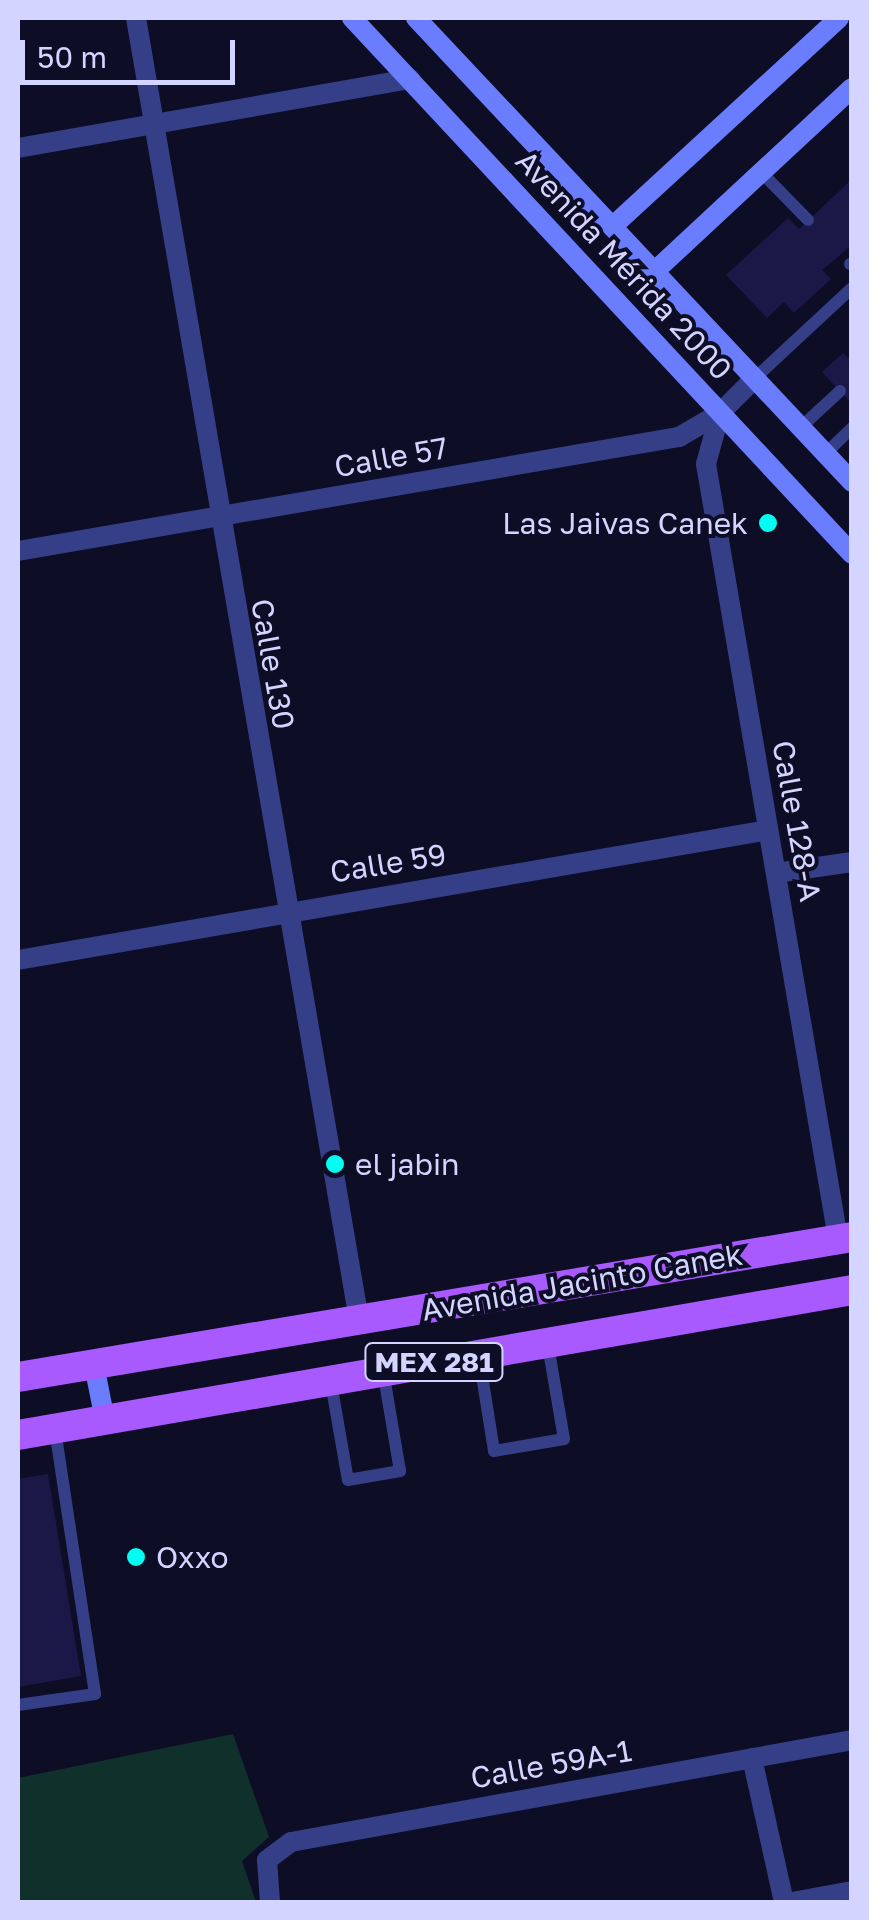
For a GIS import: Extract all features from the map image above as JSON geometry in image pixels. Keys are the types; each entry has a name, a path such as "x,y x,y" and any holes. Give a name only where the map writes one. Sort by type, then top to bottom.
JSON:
{"main road":[{"name":"Avenida Mérida 2000","path":"352,18 852,554"},
{"name":"Avenida Mérida 2000","path":"416,18 851,479"},
{"path":"612,226 839,18"},
{"path":"655,271 852,88"},
{"name":"Avenida Jacinto Canek","path":"18,1378 844,1238"},
{"name":"Avenida Jacinto Canek","path":"18,1434 852,1290"},
{"path":"94,1364 105,1420"}],"street":[{"name":"Calle 130","path":"136,18 216,517 359,1320"},
{"path":"18,148 410,79"},
{"name":"Calle 57","path":"18,551 679,437 720,413 755,378"},
{"name":"Calle 128-A","path":"720,413 706,464 768,830 844,1238"},
{"name":"Calle 59","path":"18,960 768,830"},
{"path":"776,873 852,862"},
{"name":"Calle 59A-1","path":"270,1902 268,1860 291,1842 852,1740"},
{"path":"752,1758 784,1902"},
{"path":"792,1902 852,1891"}],"lane":[{"path":"761,172 808,220"},
{"path":"755,378 852,288"},
{"path":"800,428 840,391"},
{"path":"825,454 852,428"},
{"path":"478,1355 494,1450 564,1438 548,1343"},
{"path":"331,1380 348,1480 400,1472 382,1371"},
{"path":"18,1705 95,1694 55,1428"}],"green space":[{"path":"233,1734 269,1837 242,1861 256,1902 18,1902 18,1778"}],"building":[{"path":"852,179 852,245 822,270 831,279 794,313 784,302 767,318 726,275 788,218 799,229"},
{"path":"843,353 852,362 852,404 822,372"},
{"path":"48,1474 81,1676 18,1687 18,1479"}],"place":[{"name":"Las Jaivas Canek","path":"768,523"},
{"name":"el jabin","path":"335,1164"},
{"name":"Oxxo","path":"136,1557"}]}
